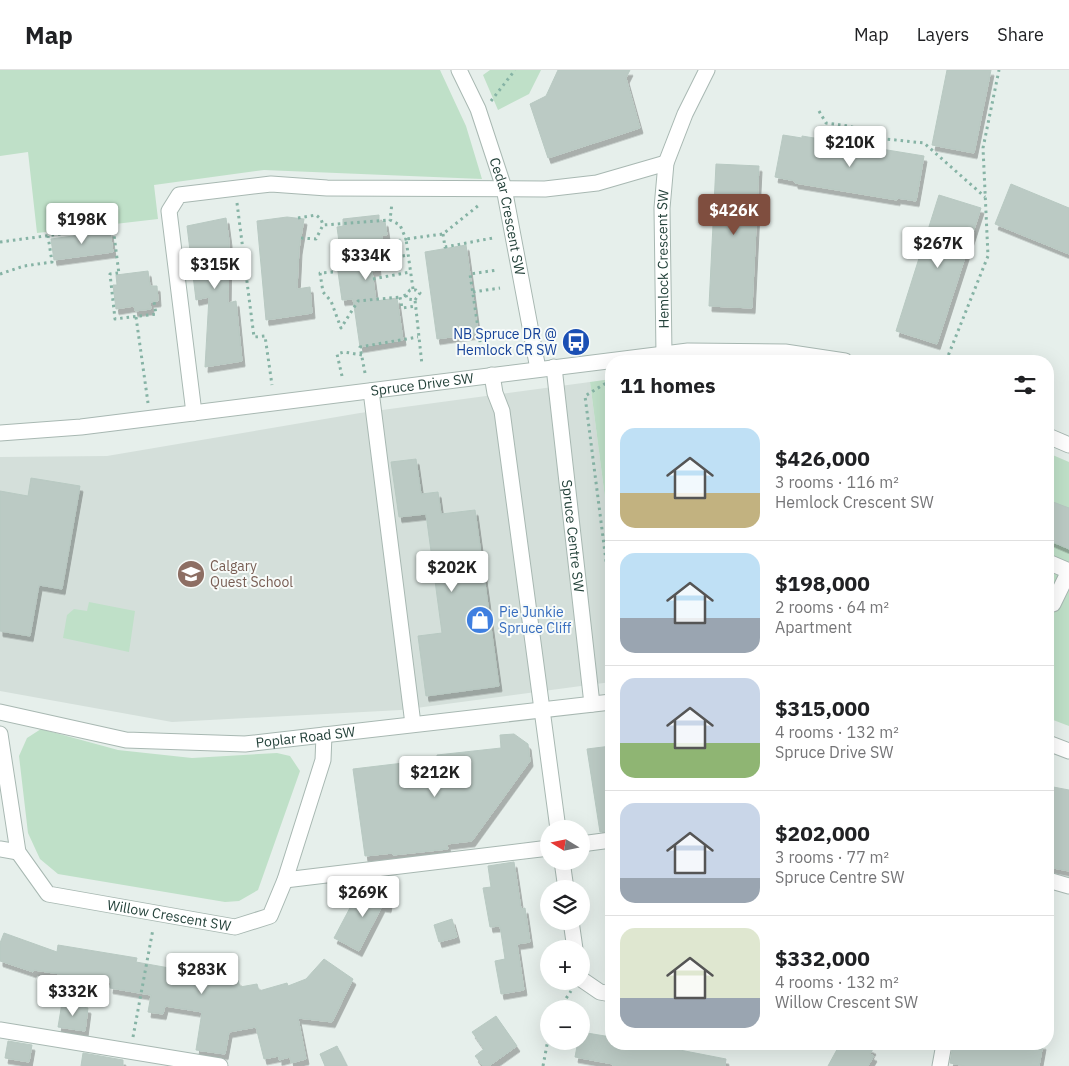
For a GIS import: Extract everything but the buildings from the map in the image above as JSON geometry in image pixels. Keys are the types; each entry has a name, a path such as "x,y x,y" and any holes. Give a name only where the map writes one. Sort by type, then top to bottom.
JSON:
{"street":[{"name":"Cedar Crescent SW","path":"459,70 478,108 504,188 538,369"},
{"name":"Hemlock Crescent SW","path":"664,354 662,208 666,163 685,114 707,70"},
{"path":"194,413 169,210 179,195 271,184 328,188 545,188 597,183 666,163"},
{"name":"Spruce Drive SW","path":"656,355 705,350 785,352 805,355"},
{"name":"Spruce Drive SW","path":"0,433 81,428 605,361"},
{"name":"Spruce Centre SW","path":"554,367 592,704"},
{"path":"492,375 495,393 502,410 557,820"},
{"path":"371,391 413,724"},
{"path":"1054,439 1069,445"},
{"path":"1054,565 1069,571 1054,602"},
{"name":"Poplar Road SW","path":"0,712 126,740 245,744 605,703"},
{"name":"Willow Crescent SW","path":"0,734 18,852 48,894 235,927 270,916 285,880 323,760 324,735"},
{"path":"1054,745 1069,750"},
{"path":"590,843 605,841"},
{"path":"285,880 540,849"},
{"path":"0,850 18,852"},
{"path":"1054,882 1069,886"},
{"path":"590,988 605,993"},
{"path":"0,1030 220,1066"},
{"path":"940,1066 943,1050"}],"path":[{"path":"478,108 489,104 515,70"},
{"path":"948,355 988,256 983,148 999,70"},
{"path":"819,111 826,123 849,126 886,139 924,143 986,198"},
{"path":"237,200 254,337 265,336 272,385"},
{"path":"390,220 392,202"},
{"path":"379,245 443,234 473,209 485,202"},
{"path":"298,218 316,215 321,219 323,226 316,239 301,238"},
{"path":"323,226 390,220 400,225 406,239 413,289 420,294 415,300 422,365"},
{"path":"0,242 113,227 118,274 110,274 115,319 156,314 154,302"},
{"path":"443,234 445,247 493,238"},
{"path":"0,274 24,266 52,262 48,236"},
{"path":"376,261 408,255"},
{"path":"482,354 470,274 497,270"},
{"path":"333,272 320,273 323,292 331,300 341,328 358,301 400,297 413,289"},
{"path":"373,279 410,272"},
{"path":"473,292 500,288"},
{"path":"406,295 407,298 415,300"},
{"path":"400,297 402,308 416,306"},
{"path":"136,317 148,403"},
{"path":"365,373 360,347 418,337"},
{"path":"342,376 337,354 344,352 362,355"},
{"path":"605,384 585,396 605,553"},
{"path":"130,1050 153,929"},
{"path":"543,1066 546,1050"}],"shaded area":[{"name":"Calgary Quest School","path":"590,382 605,498 605,683 401,710 172,722 0,691 0,457 107,456 360,413"}],"green space":[{"path":"0,70 440,70 466,126 482,179 264,170 154,185 158,219 37,233 28,152 0,156"},
{"path":"490,70 541,70 529,94 498,110 483,75"},
{"path":"605,380 605,498 590,382"},
{"path":"1054,456 1069,462 1069,726 1054,720"},
{"path":"89,602 135,611 129,652 63,638 67,615 74,609 87,611"},
{"path":"41,729 118,750 192,758 277,753 290,756 300,771 258,890 239,901 225,902 58,874 40,859 28,833 19,756 27,738"}],"place":[{"name":"NB Spruce DR @ Hemlock CR SW","path":"576,342"},
{"name":"Calgary Quest School","path":"191,574"},
{"name":"Pie Junkie Spruce Cliff","path":"480,620"}]}
